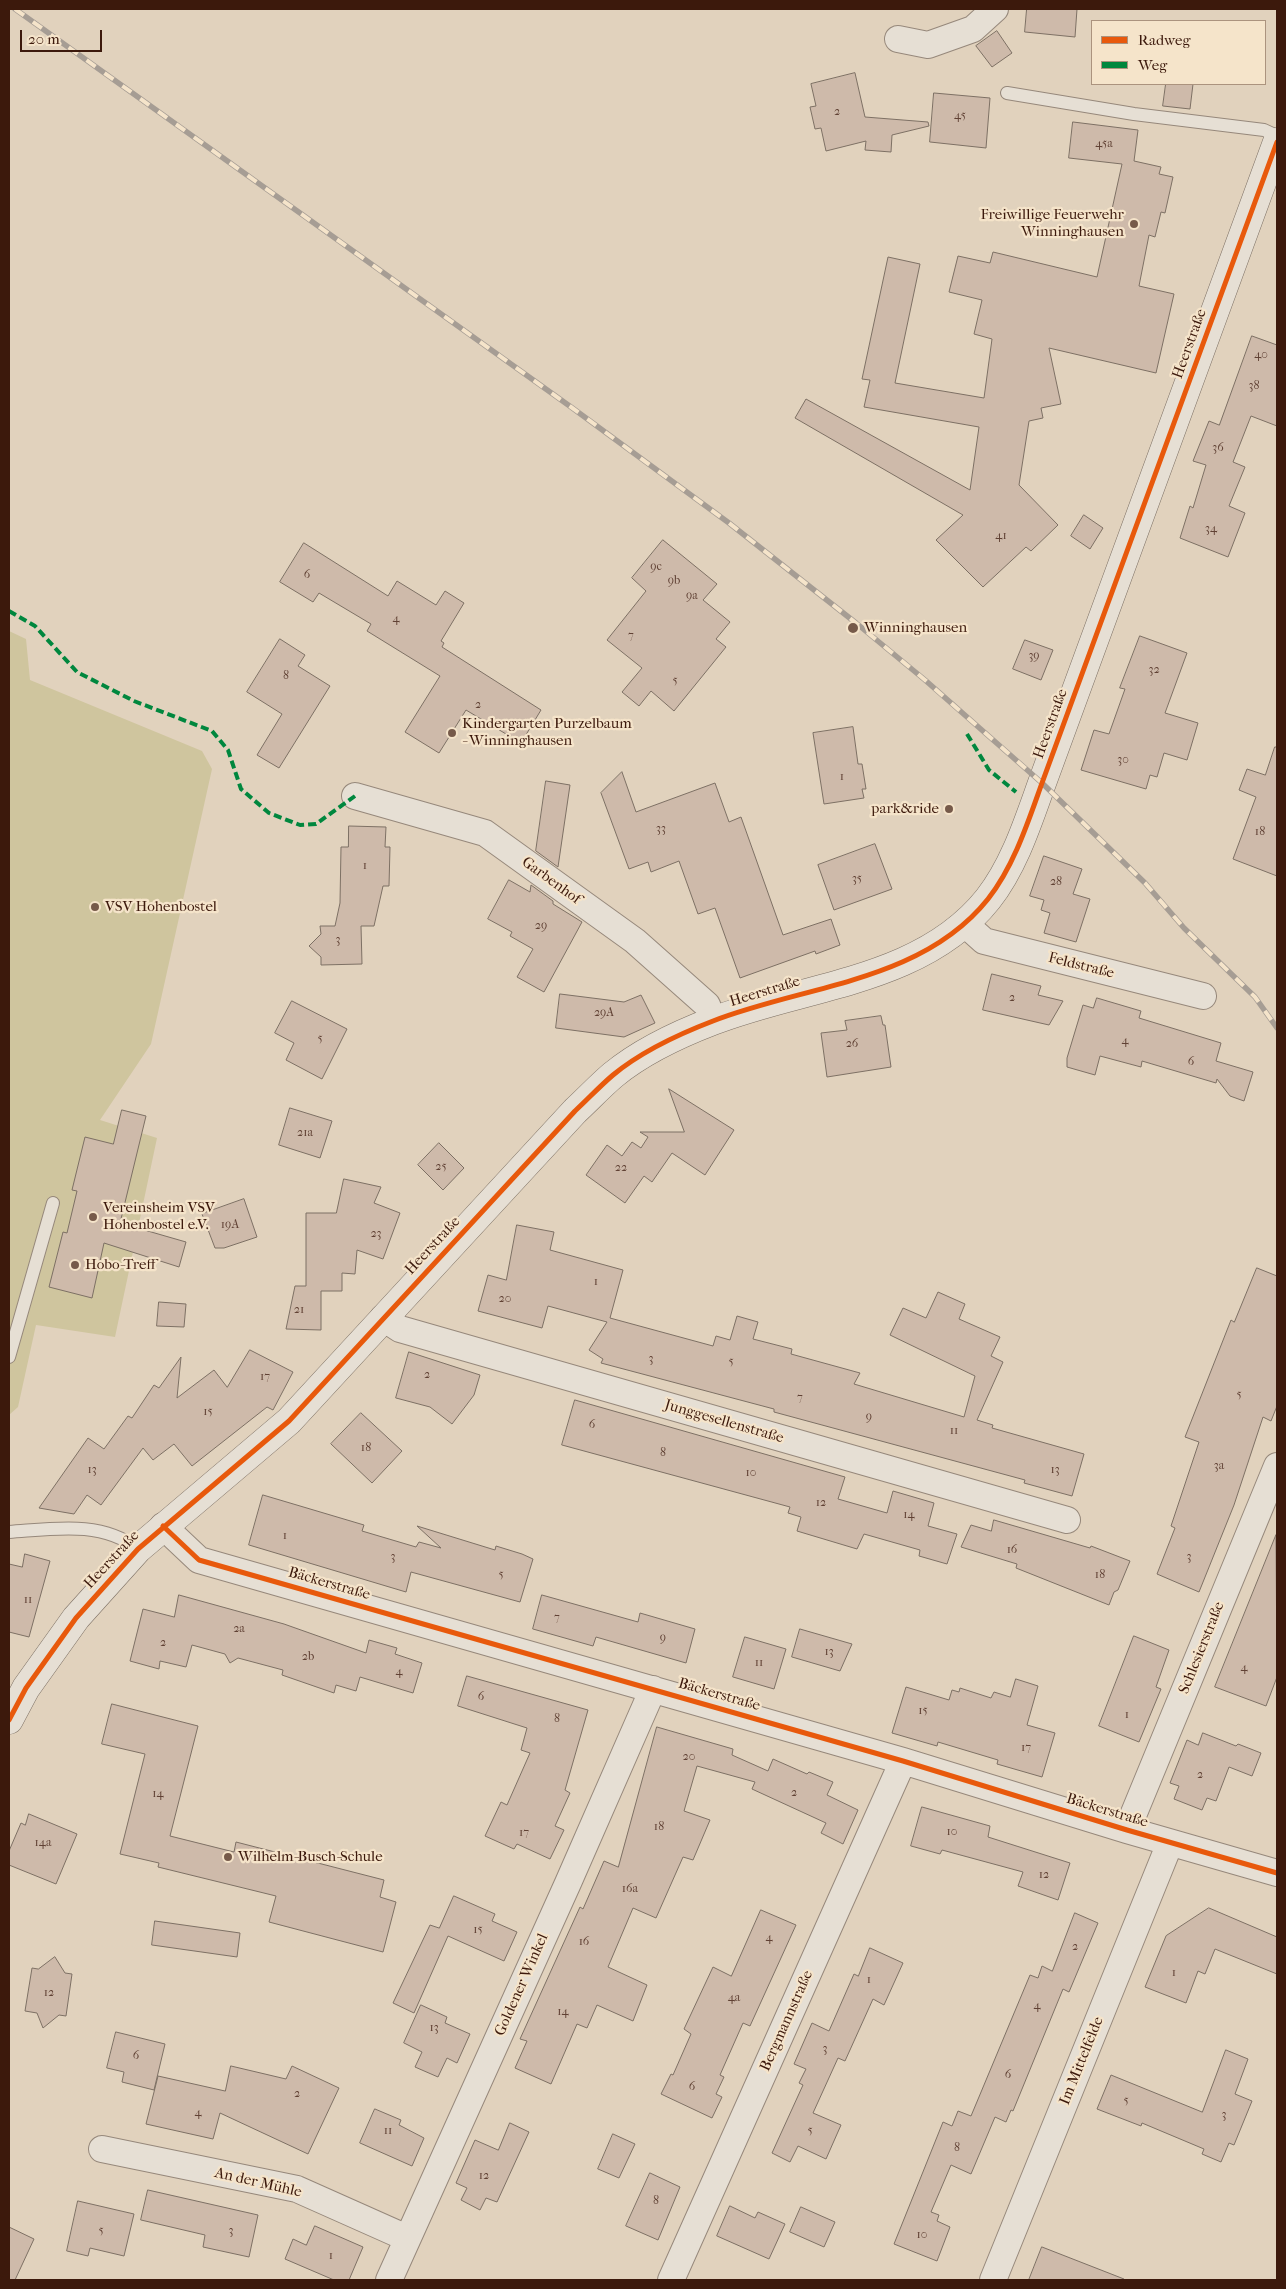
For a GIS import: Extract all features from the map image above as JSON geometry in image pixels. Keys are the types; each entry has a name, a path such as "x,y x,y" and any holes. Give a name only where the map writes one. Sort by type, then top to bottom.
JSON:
{"street":[{"path":"898,39 928,45 973,29 995,9"},
{"name":"Heerstraße","path":"9,1720 26,1688 76,1618 138,1549 289,1421 575,1111 614,1074 662,1043 714,1020 884,970 935,946 965,924 988,898 1009,865 1034,805 1277,142"},
{"name":"Garbenhof","path":"355,796 485,833 635,941 707,1005 714,1020"},
{"name":"Feldstraße","path":"965,924 984,941 1203,996"},
{"name":"Junggesellenstraße","path":"384,1318 400,1329 1067,1520"},
{"name":"Schlesierstraße","path":"1127,1830 1277,1466"},
{"name":"Bäckerstraße","path":"163,1526 199,1560 903,1761 1170,1843 1277,1873"},
{"name":"Goldener Winkel","path":"389,2280 568,1883 652,1689"},
{"name":"Bergmannstraße","path":"671,2280 903,1761"},
{"name":"Im Mittelfelde","path":"993,2280 1170,1843"},
{"name":"An der Mühle","path":"102,2149 297,2189 407,2238"}],"lane":[{"path":"1007,93 1134,114 1264,130 1277,136"},
{"path":"9,1357 53,1203"},
{"path":"9,1532 77,1528 110,1532 124,1538 138,1549"}],"shaded area":[{"name":"VSV Hohenbostel","path":"9,631 26,639 30,680 202,751 212,769 151,1044 100,1120 157,1138 115,1337 36,1325 18,1407 9,1415"}],"building":[{"path":"1027,9 1077,9 1075,37 1025,32"},
{"path":"997,31 1012,53 992,67 976,46"},
{"path":"855,73 865,117 928,122 929,126 892,135 891,152 865,150 866,141 826,151 821,128 815,129 810,107 816,106 811,84"},
{"path":"1166,85 1193,85 1190,109 1163,106"},
{"path":"934,93 990,98 986,148 930,142"},
{"path":"1073,122 1138,130 1134,161 1161,167 1159,174 1173,177 1165,213 1161,212 1155,237 1149,235 1139,286 1174,294 1156,373 1049,348 1061,404 1041,408 1043,418 1029,421 1019,485 1058,525 1031,551 1026,547 983,587 936,540 963,515 795,418 806,399 970,490 979,427 864,407 870,380 862,379 888,257 920,264 895,383 984,398 992,339 974,334 982,300 949,292 958,256 990,263 993,252 1097,277 1122,164 1069,158"},
{"path":"1252,336 1277,345 1277,426 1251,416 1233,462 1245,467 1229,506 1245,513 1228,557 1180,538 1190,506 1193,508 1206,465 1193,461 1209,421 1219,425"},
{"path":"1084,515 1103,528 1090,549 1071,536"},
{"path":"663,540 717,584 703,600 730,622 716,639 726,647 674,711 651,691 639,706 622,692 642,668 607,640 646,591 632,578"},
{"path":"304,543 388,596 397,581 436,605 445,591 464,603 441,641 444,643 442,647 541,710 521,743 466,710 439,753 405,732 440,676 367,631 371,624 319,593 313,602 280,582"},
{"path":"1140,636 1187,653 1165,713 1198,723 1187,760 1164,753 1157,777 1150,775 1146,789 1081,770 1094,730 1109,734 1125,689 1120,688"},
{"path":"280,639 305,655 298,666 330,686 279,768 257,755 282,714 247,692"},
{"path":"1025,640 1053,650 1041,680 1013,669"},
{"path":"853,727 858,764 862,764 866,789 862,789 864,798 824,804 813,733"},
{"path":"1275,747 1277,747 1277,876 1233,859 1256,797 1239,790 1247,769 1265,775"},
{"path":"622,772 636,812 715,783 729,822 741,817 783,935 831,919 840,945 816,954 815,951 740,978 715,908 698,914 679,861 651,872 648,862 629,869 601,793"},
{"path":"546,781 570,785 558,867 536,851"},
{"path":"349,826 386,827 385,847 390,847 389,886 383,886 374,926 361,926 362,964 321,965 321,957 309,946 321,934 320,926 335,926 340,903 341,847 348,847"},
{"path":"875,844 892,889 834,910 818,865"},
{"path":"1044,856 1082,869 1073,894 1090,899 1076,942 1044,933 1050,913 1041,910 1044,900 1030,896"},
{"path":"509,880 530,892 531,885 553,901 553,904 582,922 544,992 517,977 533,949 510,936 512,932 488,919"},
{"path":"992,974 1041,986 1038,995 1063,1001 1049,1025 983,1010"},
{"path":"560,994 624,1002 641,995 655,1023 624,1037 556,1028"},
{"path":"1097,998 1141,1011 1139,1018 1221,1043 1216,1061 1253,1072 1244,1101 1230,1096 1217,1079 1216,1083 1142,1061 1141,1067 1100,1056 1095,1075 1067,1067 1067,1058 1083,1005 1093,1008"},
{"path":"292,1001 347,1029 322,1079 286,1060 294,1043 275,1033"},
{"path":"881,1016 883,1025 885,1025 891,1067 827,1077 821,1033 847,1030 845,1021"},
{"path":"669,1089 734,1130 705,1175 672,1153 652,1182 644,1176 625,1203 586,1175 607,1145 622,1156 632,1142 641,1148 648,1137 640,1132 684,1132"},
{"path":"290,1108 332,1121 320,1158 279,1145"},
{"name":"Vereinsheim VSV Hohenbostel e.V.","path":"122,1110 146,1116 120,1223 186,1242 179,1267 104,1243 92,1298 49,1287 63,1232 67,1233 77,1191 72,1190 85,1137 113,1144"},
{"path":"439,1143 464,1168 443,1190 418,1165"},
{"path":"344,1179 381,1187 374,1203 400,1213 383,1259 357,1250 355,1274 342,1273 342,1291 321,1291 321,1330 286,1329 295,1286 306,1286 306,1213 336,1213"},
{"path":"244,1199 257,1237 224,1248 215,1248 202,1214"},
{"path":"517,1225 554,1232 550,1250 623,1270 610,1318 713,1346 716,1336 730,1340 737,1316 758,1322 753,1339 792,1349 791,1354 860,1373 854,1384 964,1417 975,1376 890,1335 903,1308 926,1318 938,1292 965,1304 959,1319 1000,1337 991,1356 1003,1362 977,1420 993,1425 992,1428 1084,1454 1072,1496 1024,1483 1025,1480 774,1412 774,1409 601,1363 603,1359 589,1350 607,1322 548,1306 542,1328 478,1311 488,1275 506,1280"},
{"path":"1257,1268 1277,1276 1277,1406 1271,1421 1263,1417 1234,1505 1199,1592 1157,1574 1175,1528 1171,1526 1199,1442 1185,1437 1231,1320 1234,1322"},
{"path":"159,1302 186,1304 184,1327 157,1326"},
{"path":"250,1350 293,1372 273,1410 267,1407 192,1466 174,1444 153,1460 143,1448 101,1505 87,1495 74,1514 39,1508 88,1438 104,1449 128,1416 132,1418 154,1385 159,1388 181,1357 177,1398 214,1370 227,1387"},
{"path":"409,1352 480,1375 474,1395 452,1424 430,1407 396,1398"},
{"path":"575,1400 845,1477 838,1499 887,1513 893,1491 934,1503 928,1526 957,1534 947,1564 919,1556 920,1550 864,1534 857,1549 797,1531 801,1517 788,1513 790,1507 562,1445"},
{"path":"361,1413 402,1451 372,1483 331,1444"},
{"path":"263,1495 364,1525 362,1531 416,1547 419,1542 441,1548 417,1526 495,1550 496,1546 522,1554 533,1559 520,1602 411,1572 406,1592 249,1545"},
{"path":"994,1520 1090,1548 1091,1546 1130,1561 1118,1590 1114,1592 1109,1605 1016,1568 1017,1564 961,1547 971,1525 991,1531"},
{"path":"1276,1535 1277,1677 1266,1706 1215,1687"},
{"path":"25,1554 50,1561 29,1637 9,1632 9,1564 22,1567"},
{"path":"179,1595 284,1624 366,1653 369,1640 397,1648 395,1654 422,1663 413,1693 360,1677 356,1691 336,1685 334,1693 282,1675 283,1670 238,1658 230,1663 225,1654 192,1645 186,1667 160,1661 159,1669 130,1661 143,1609 174,1617"},
{"path":"542,1595 638,1622 640,1613 695,1629 686,1663 596,1637 593,1646 533,1629"},
{"path":"800,1629 852,1644 840,1671 792,1657"},
{"path":"1134,1636 1169,1650 1156,1687 1161,1689 1139,1742 1099,1726"},
{"path":"745,1637 786,1649 774,1689 733,1677"},
{"path":"467,1676 588,1710 565,1790 570,1793 555,1826 564,1830 550,1859 517,1844 514,1849 485,1836 501,1802 507,1805 530,1753 521,1750 527,1728 458,1706"},
{"path":"1016,1679 1038,1686 1027,1725 1055,1733 1042,1777 997,1764 998,1760 938,1742 937,1746 892,1733 906,1687 949,1700 952,1690 959,1692 960,1688 991,1698 994,1692 1010,1697"},
{"path":"112,1704 198,1726 170,1836 234,1852 236,1842 384,1880 380,1897 396,1902 383,1952 269,1922 276,1896 158,1867 159,1863 120,1854 145,1754 102,1744"},
{"path":"657,1727 733,1749 732,1755 768,1771 773,1759 807,1774 809,1772 833,1782 827,1795 858,1810 843,1844 821,1833 826,1823 752,1789 755,1782 697,1766 684,1811 710,1820 693,1860 683,1857 656,1918 633,1908 608,1967 647,1985 633,2021 597,2005 587,2028 577,2024 551,2084 515,2068 527,2041 520,2039 580,1907 583,1909 604,1861 618,1867"},
{"path":"1203,1733 1236,1746 1238,1744 1261,1753 1252,1776 1229,1767 1216,1801 1207,1798 1202,1810 1174,1799 1179,1786 1170,1783 1187,1740 1198,1745"},
{"path":"922,1807 990,1826 988,1837 1070,1863 1058,1900 1018,1886 1023,1872 942,1850 940,1854 911,1846"},
{"path":"29,1814 77,1834 56,1884 9,1865 9,1851 21,1823 25,1825"},
{"path":"454,1896 495,1914 492,1921 517,1932 504,1961 448,1936 414,2013 393,2003 430,1925 439,1928"},
{"path":"1209,1908 1277,1937 1277,1974 1215,1949 1205,1974 1198,1971 1186,2003 1145,1987 1166,1936"},
{"path":"761,1910 796,1925 750,2026 743,2023 720,2075 724,2077 716,2094 722,2097 712,2118 661,2094 671,2074 673,2075 691,2034 684,2029 713,1967 731,1976"},
{"path":"1075,1913 1098,1923 1069,1992 1063,1989 1013,2111 1011,2110 1006,2122 995,2117 971,2174 951,2165 931,2212 939,2215 937,2221 950,2227 937,2261 894,2244 943,2122 952,2126 958,2111 971,2116 1030,1975 1038,1978 1042,1966 1052,1971"},
{"path":"155,1921 240,1933 237,1957 152,1945"},
{"path":"870,1948 903,1963 884,2005 873,1999 845,2061 838,2058 813,2113 841,2125 826,2159 798,2146 790,2162 772,2153 803,2085 799,2083 806,2069 794,2064 812,2023 829,2031 854,1974 858,1976"},
{"path":"55,1957 65,1973 72,1974 66,2016 59,2015 43,2028 37,2013 25,2011 32,1968 38,1969"},
{"path":"421,2005 447,2017 445,2023 470,2034 457,2063 447,2058 438,2077 415,2067 422,2052 404,2043"},
{"path":"116,2032 165,2044 154,2090 122,2082 124,2072 107,2068"},
{"path":"1226,2050 1248,2059 1235,2094 1252,2101 1234,2145 1229,2143 1221,2162 1202,2154 1204,2149 1142,2123 1141,2126 1097,2109 1111,2075 1202,2112"},
{"path":"231,2066 286,2079 292,2066 339,2088 308,2154 220,2113 213,2139 146,2124 158,2076 225,2091"},
{"path":"375,2109 401,2120 399,2125 424,2138 412,2166 360,2143"},
{"path":"510,2123 529,2132 497,2202 486,2198 480,2210 461,2200 467,2188 456,2183 475,2140 498,2150"},
{"path":"613,2134 635,2144 619,2178 598,2169"},
{"path":"650,2173 680,2187 658,2240 626,2226"},
{"path":"148,2190 258,2215 249,2257 203,2247 205,2235 141,2220"},
{"path":"78,2201 134,2214 124,2256 90,2248 88,2256 67,2251"},
{"path":"730,2206 755,2218 758,2212 785,2224 769,2259 717,2236"},
{"path":"801,2207 835,2222 824,2247 790,2232"},
{"path":"315,2226 363,2247 349,2280 334,2280 285,2259 293,2239 306,2245"},
{"path":"9,2227 34,2239 15,2280 9,2280"},
{"path":"1042,2247 1124,2279 1029,2280"}],"railway":[{"path":"15,9 571,407 729,523 856,623 925,680 1042,783 1145,883 1184,928 1255,997 1277,1028"}],"marked path":[{"path":"9,611 35,626 77,672 134,701 212,731 228,750 241,789 269,813 300,825 316,824 355,796"},
{"path":"967,734 989,770 1016,792"}],"cycle path":[{"path":"9,1720 26,1688 76,1618 138,1549 289,1421 575,1111 613,1075 636,1058 661,1044 713,1021 860,978 896,965 930,948 961,927 988,899 1013,858 1026,828 1277,142"},
{"path":"163,1526 199,1560 903,1761 1127,1830 1277,1873"}],"place":[{"name":"Freiwillige Feuerwehr Winninghausen","path":"1134,224"},
{"name":"Winninghausen","path":"853,628"},
{"name":"Kindergarten Purzelbaum - Winninghausen","path":"452,733"},
{"name":"park&ride","path":"949,809"},
{"name":"VSV Hohenbostel","path":"95,907"},
{"name":"Vereinsheim VSV Hohenbostel e.V.","path":"93,1217"},
{"name":"Hobo-Treff","path":"75,1265"},
{"name":"Wilhelm-Busch-Schule","path":"228,1857"}]}
